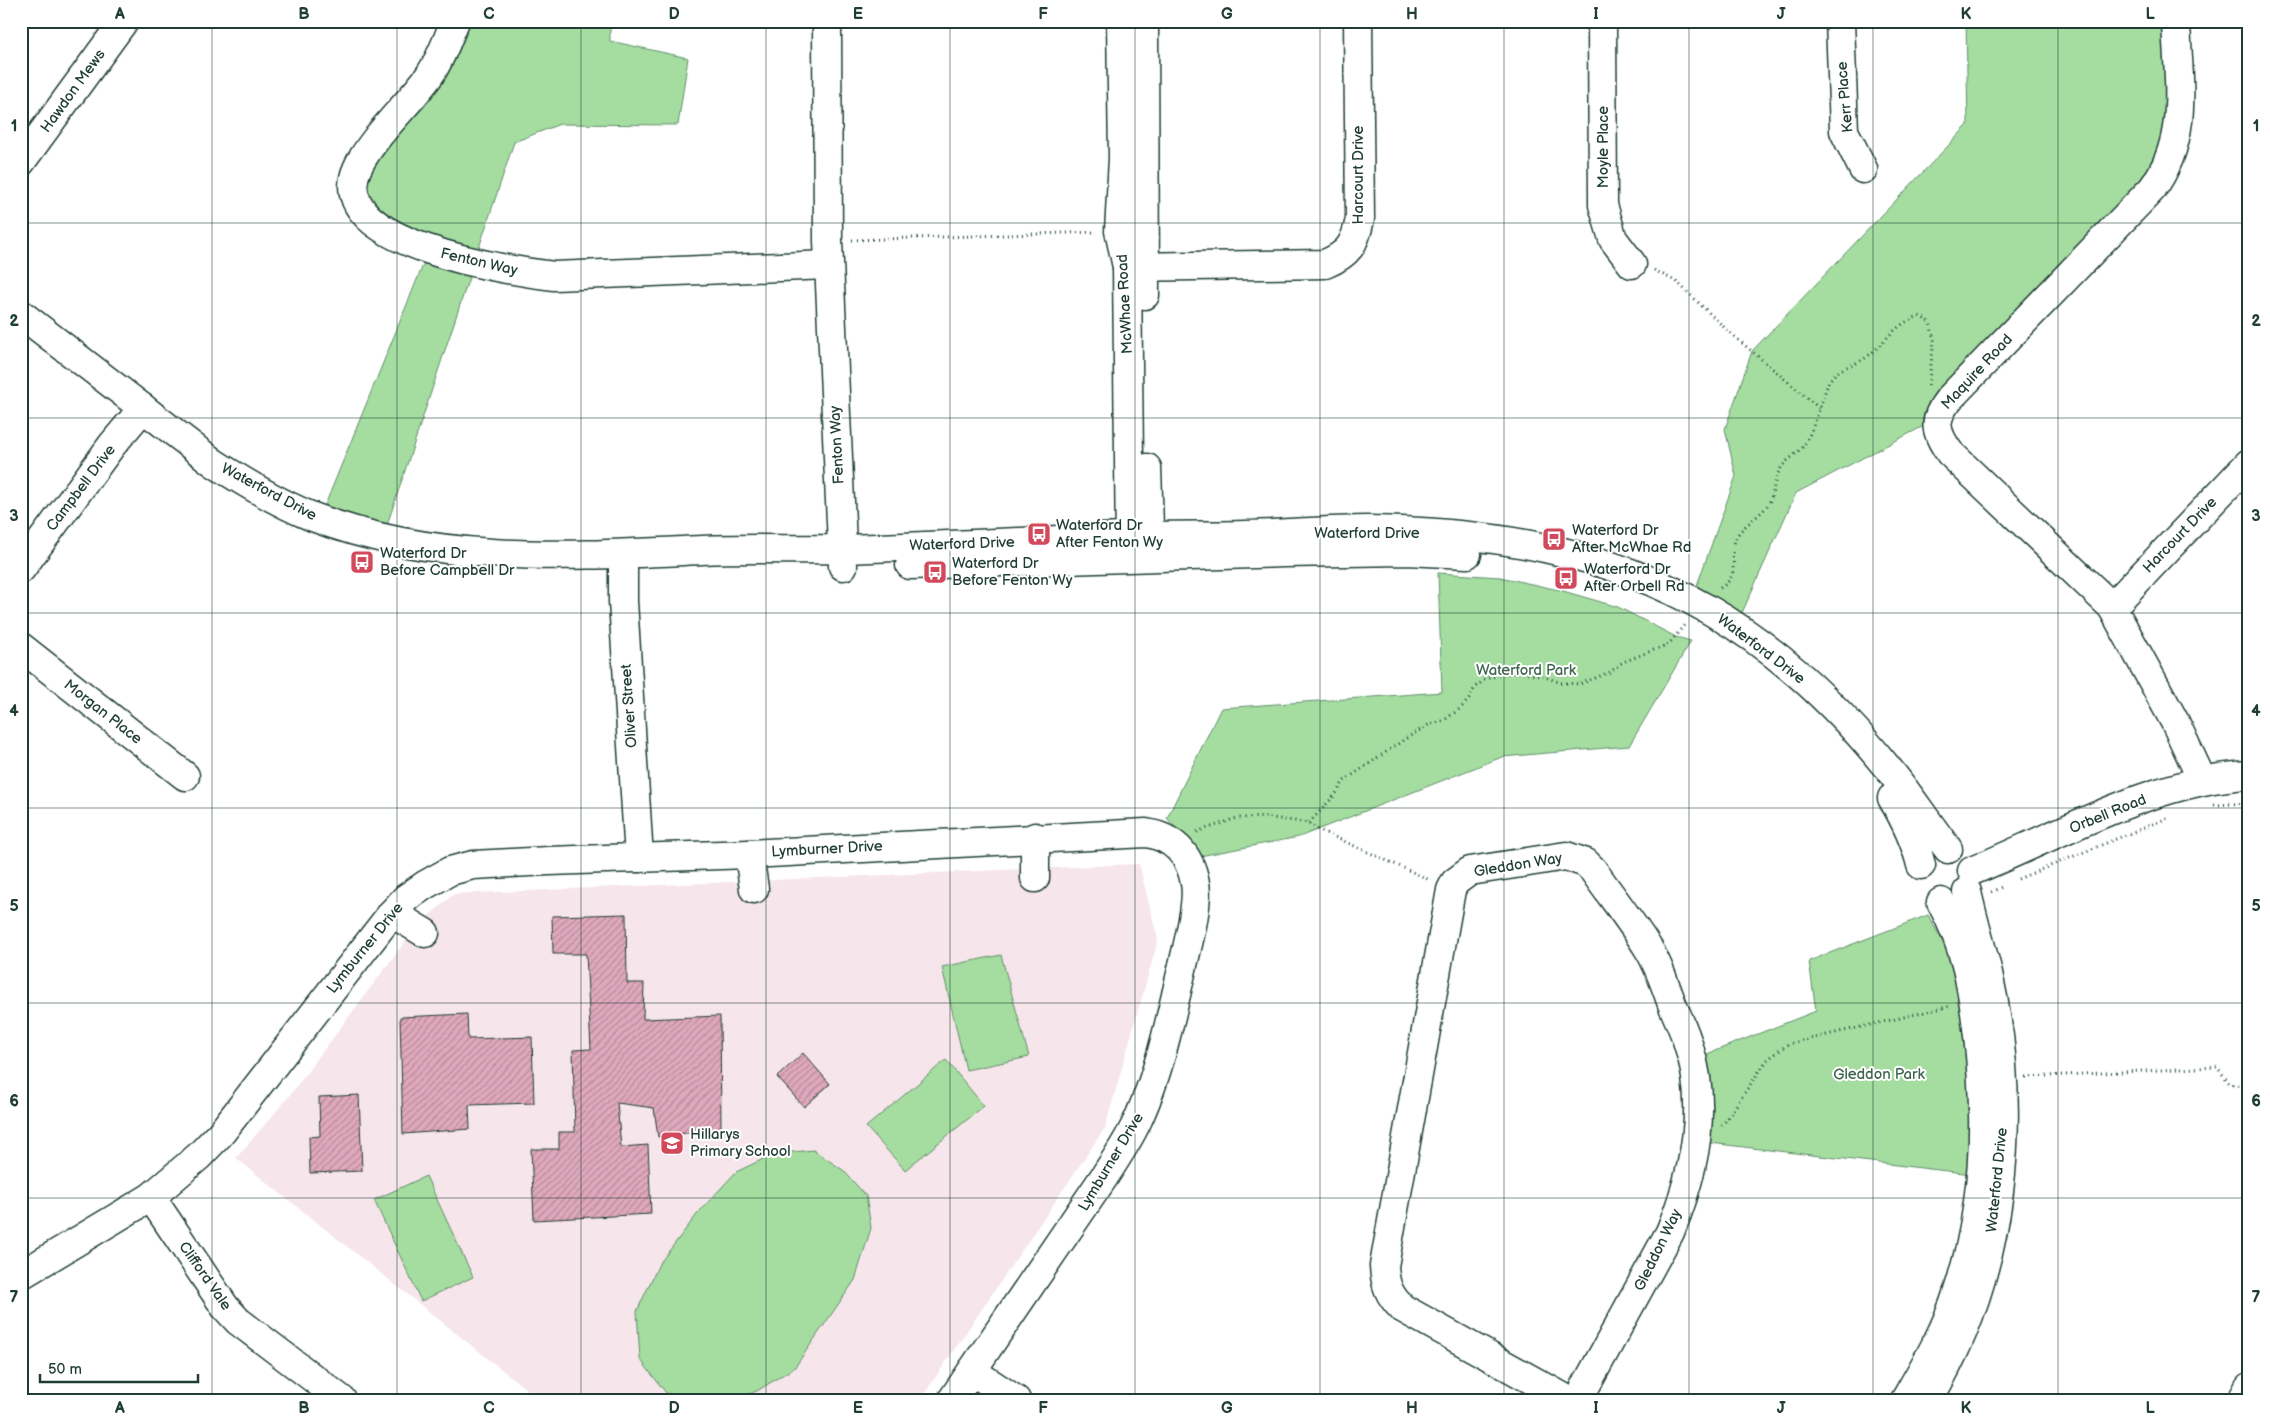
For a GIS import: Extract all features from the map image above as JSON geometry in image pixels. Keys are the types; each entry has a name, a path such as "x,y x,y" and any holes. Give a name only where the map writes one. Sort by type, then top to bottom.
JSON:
{"street":[{"name":"Hawdon Mews","path":"21,162 124,21"},
{"name":"Fenton Way","path":"454,21 440,58 429,76 371,147 357,168 354,178 354,196 360,208 376,223 422,248 454,258 510,270 554,276 828,253"},
{"name":"Fenton Way","path":"827,21 828,253 842,557"},
{"name":"McWhae Road","path":"1121,21 1123,158 1120,231 1136,267"},
{"name":"McWhae Road","path":"1140,547 1144,393 1136,267 1144,21"},
{"name":"Harcourt Drive","path":"1136,267 1325,264 1340,258 1352,245 1360,219 1358,21"},
{"name":"Moyle Place","path":"1602,21 1603,205 1613,239 1632,264"},
{"name":"Kerr Place","path":"1840,21 1844,131 1862,169"},
{"name":"Maquire Road","path":"2176,21 2180,116 2176,141 2163,174 2152,189 1941,408 1936,419 1942,442 1950,453 2112,607 2175,722 2206,793"},
{"name":"Waterford Drive","path":"21,314 138,415"},
{"name":"Waterford Drive","path":"21,336 138,415 240,480 309,515 350,530 400,543 484,554 623,564 708,550 842,557 1140,547 1245,536 1366,530 1428,532 1512,540 1550,547 1590,558 1668,589 1725,640 1776,679 1862,763 1891,797 1906,821 1921,865"},
{"name":"Campbell Drive","path":"21,569 112,445 138,415"},
{"name":"Harcourt Drive","path":"2112,607 2249,463"},
{"name":"Oliver Street","path":"623,564 639,858"},
{"name":"Waterford Drive","path":"1692,611 1753,639 1825,700 1885,764 1948,849"},
{"name":"Morgan Place","path":"21,647 185,776"},
{"name":"Orbell Road","path":"1975,886 2135,801 2206,793 2249,775"},
{"name":"Lymburner Drive","path":"21,1275 151,1197 199,1156 221,1133 392,913 406,898 450,871 474,866 549,861 748,854 1035,837 1146,833 1162,835 1174,843 1185,857 1192,871 1195,884 1188,945 1166,1037 1150,1092 1126,1141 1104,1177 952,1400"},
{"path":"1035,837 1035,878"},
{"path":"1948,849 1964,856 1975,886 1955,900 1942,902 1927,895 1922,889 1919,881 1921,865 1932,852 1948,849"},
{"path":"748,854 754,889"},
{"name":"Gleddon Way","path":"1451,890 1456,882 1470,871 1566,856 1586,863 1648,949 1657,966 1692,1055 1698,1102 1698,1131 1696,1148 1680,1208 1670,1232 1578,1400"},
{"name":"Waterford Drive","path":"1928,1400 1941,1379 1968,1318 1978,1290 1986,1259 2003,1160 2005,1136 2002,1078 1975,886"},
{"path":"1451,890 1386,1257 1384,1282 1390,1296 1402,1308 1568,1400"},
{"name":"Waterford Drive","path":"1905,1400 1931,1355 1958,1291 1972,1236 1981,1188 1984,1111 1973,988 1959,938 1942,902"},
{"path":"392,913 425,933"},
{"name":"Clifford Vale","path":"151,1197 225,1307 238,1321 342,1400"},
{"path":"972,1371 1016,1400"},
{"path":"2242,1400 2249,1387"}],"path":[{"path":"828,253 1120,231"},
{"path":"1632,264 1652,269 1677,282 1729,332 1819,408"},
{"path":"1309,823 1335,795 1344,781 1405,738 1430,724 1443,720 1461,708 1475,687 1486,678 1519,672 1545,677 1561,684 1580,684 1610,672 1623,662 1669,644 1683,629 1701,591 1717,590 1728,583 1733,572 1737,536 1759,516 1770,501 1774,483 1781,468 1804,444 1829,381 1842,368 1868,356 1903,322 1919,316 1930,322 1934,340 1926,387 1941,408"},
{"path":"2206,793 2249,803"},
{"path":"1975,886 2172,816"},
{"path":"1174,843 1236,818 1265,817 1309,823 1317,829 1451,890"},
{"path":"1698,1131 1720,1128 1767,1060 1788,1044 1954,1005"},
{"path":"2002,1078 2217,1067 2230,1084 2249,1087"}],"shaded area":[{"name":"Hillarys Primary School","path":"1139,864 1158,940 1105,1128 920,1400 540,1400 236,1158 287,1099 416,927 454,894"}],"green space":[{"path":"466,21 610,21 610,41 688,58 678,125 560,124 514,142 387,525 323,510 434,238 390,224 366,188 371,147"},
{"path":"1966,21 2163,21 2178,129 2155,154 2142,178 1937,419 1796,493 1741,615 1696,588 1736,476 1725,429 1752,351 1968,125"},
{"name":"Waterford Park","path":"1438,573 1500,577 1563,591 1618,607 1676,637 1691,641 1629,746 1502,757 1299,837 1200,856 1167,818 1221,708 1442,692"},
{"name":"Gleddon Park","path":"1928,915 1955,964 1965,1026 1972,1174 1710,1143 1709,1099 1702,1056 1816,1011 1809,961"},
{"path":"1001,955 1029,1057 966,1070 942,967"},
{"path":"946,1060 984,1106 905,1170 866,1127"},
{"path":"813,1150 843,1170 866,1196 871,1228 855,1280 795,1367 757,1391 733,1400 690,1400 666,1393 640,1359 637,1311 659,1264 699,1212 736,1172 774,1154"},
{"path":"426,1176 473,1277 421,1301 374,1200"}],"building":[{"path":"626,914 627,983 644,983 643,1019 720,1016 721,1128 658,1137 654,1108 617,1103 621,1147 648,1145 651,1214 534,1220 531,1149 559,1149 559,1132 575,1132 573,1050 591,1049 586,954 553,954 552,916"},
{"path":"467,1014 468,1039 532,1037 534,1103 469,1105 470,1129 403,1134 400,1017"},
{"path":"803,1053 830,1084 804,1107 777,1077"},
{"path":"359,1095 362,1171 310,1173 309,1137 320,1136 319,1097"}],"place":[{"name":"Waterford Dr After Fenton Wy","path":"1039,534"},
{"name":"Waterford Dr After McWhae Rd","path":"1554,539"},
{"name":"Waterford Dr Before Campbell Dr","path":"362,562"},
{"name":"Waterford Dr Before Fenton Wy","path":"935,572"},
{"name":"Waterford Dr After Orbell Rd","path":"1566,578"},
{"name":"Hillarys Primary School","path":"672,1143"}]}
